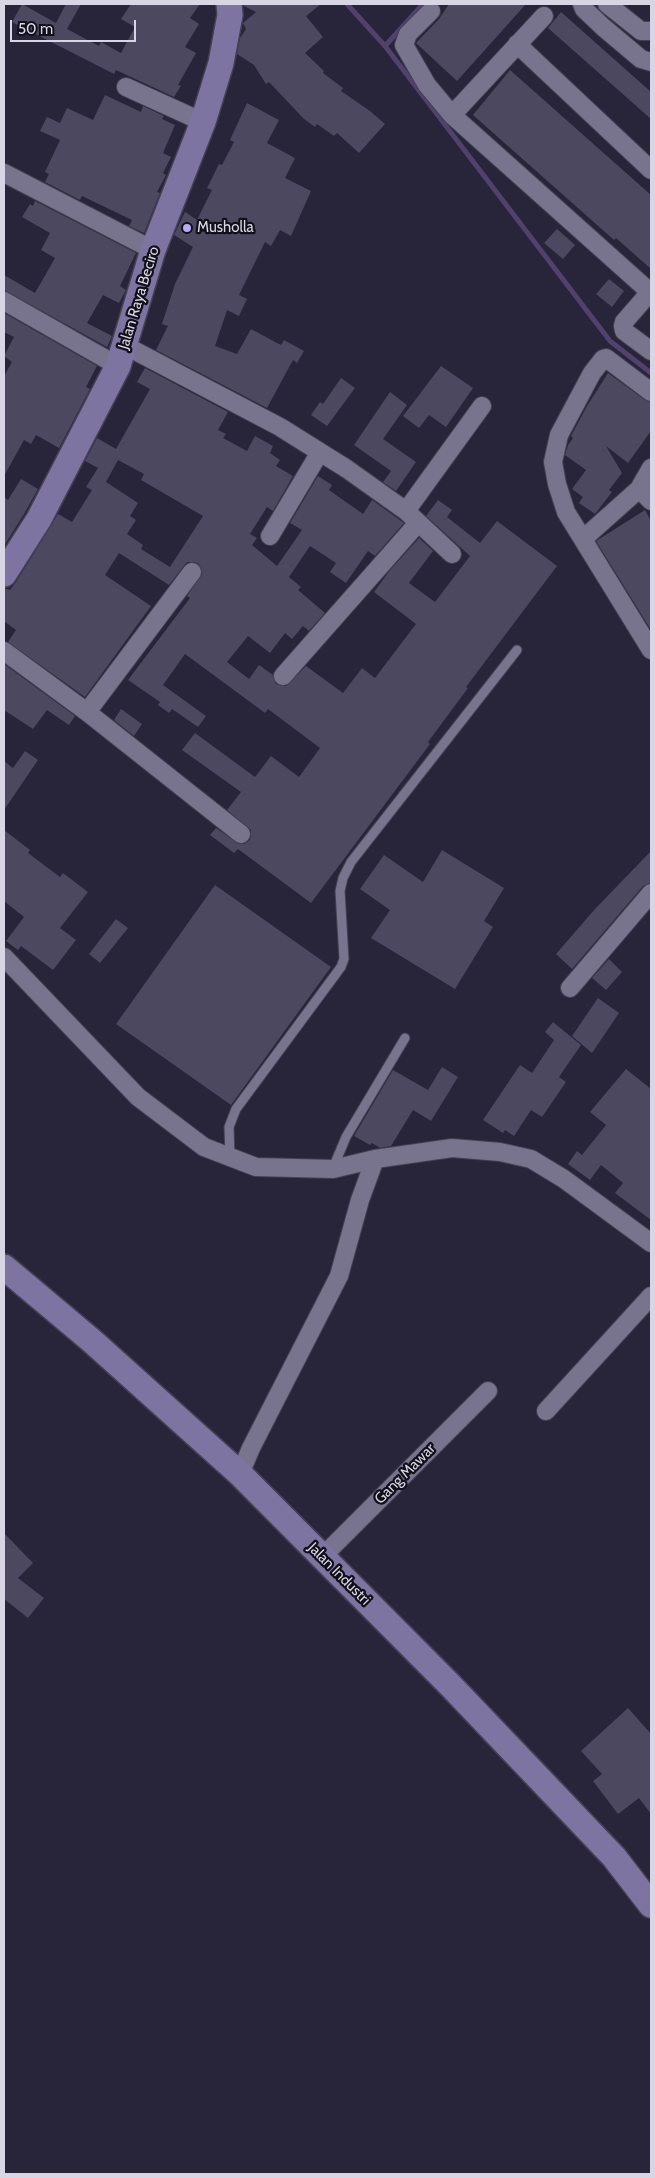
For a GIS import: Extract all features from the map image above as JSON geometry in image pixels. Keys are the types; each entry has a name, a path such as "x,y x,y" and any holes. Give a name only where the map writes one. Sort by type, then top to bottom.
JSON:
{"street":[{"name":"Jalan Raya Beciro","path":"4,574 39,519 121,356 153,250 203,122 221,63 230,15 229,4"},
{"path":"582,4 584,9 611,34 641,59 651,62"},
{"path":"607,4 640,31 651,31"},
{"path":"431,11 408,34 404,45 427,85 452,115 651,292 624,322 623,326 624,331 651,351"},
{"path":"452,115 544,16"},
{"path":"517,44 651,170"},
{"path":"126,87 203,122"},
{"path":"4,173 153,250"},
{"path":"4,301 280,427 320,452 412,517 452,554"},
{"path":"651,392 606,358 603,359 592,373 559,435 553,462 557,484 566,512 651,650"},
{"path":"284,676 412,517 482,406"},
{"path":"270,536 320,452"},
{"path":"583,539 645,495 651,468"},
{"path":"88,712 192,572"},
{"path":"4,651 88,712 241,834"},
{"path":"570,988 651,893"},
{"path":"4,957 138,1097 204,1147 256,1167 333,1169 375,1158 452,1148 500,1152 531,1159 564,1179 651,1243"},
{"path":"240,1474 251,1448 339,1276 360,1200 375,1158"},
{"name":"Jalan Industri","path":"4,1266 92,1341 240,1474 451,1686 614,1857 651,1905"},
{"path":"546,1411 651,1296"},
{"name":"Gang Mawar","path":"322,1557 488,1391"}],"lane":[{"path":"230,1157 229,1127 236,1109 325,988 344,959 340,891 343,878 351,862 517,650"},
{"path":"333,1169 346,1137 405,1038"}],"building":[{"path":"22,4 56,23 66,4 81,4 67,29 99,46 101,42 121,53 135,27 121,19 131,4 200,4 190,18 199,24 185,47 196,53 178,85 181,86 174,97 116,70 114,74 12,22"},
{"path":"243,4 321,4 306,16 323,37 305,53 324,71 323,73 343,88 341,91 385,124 359,153 337,133 334,136 317,124 315,127 304,119 269,82 266,84 254,65 237,54 240,38 246,29 243,23 256,12"},
{"path":"449,4 526,4 457,81 416,43 439,19"},
{"path":"561,12 651,92 651,119 548,28"},
{"path":"510,70 651,195 651,269 616,238 614,240 473,115"},
{"path":"105,95 141,112 143,106 164,116 162,119 175,125 163,153 171,157 163,173 166,175 157,192 160,193 144,233 129,226 132,220 82,196 80,200 45,182 49,174 45,172 60,140 40,131 47,117 60,123 67,108 93,120"},
{"path":"247,103 279,120 267,143 295,158 285,178 311,191 291,236 280,230 271,246 265,242 239,295 247,299 239,316 227,310 215,346 237,354 251,329 281,345 284,340 304,351 297,363 293,360 267,408 156,350 168,326 162,324 175,284 193,247 174,235 185,212 197,220 212,190 207,188 219,164 222,165 234,142 230,140"},
{"path":"35,201 136,253 120,286 126,290 119,303 103,295 87,323 112,336 107,347 4,290 4,275 35,293 55,258 41,250 50,233 22,217 30,204 33,206"},
{"path":"557,229 575,245 563,259 544,243"},
{"path":"609,279 624,291 612,307 596,294"},
{"path":"4,313 97,366 86,387 90,389 59,448 36,435 31,444 24,440 4,476 4,376 12,362 4,356 14,337 4,332"},
{"path":"441,366 473,388 446,427 429,415 419,428 403,416"},
{"path":"145,368 228,412 218,430 226,434 223,438 247,451 255,436 273,446 270,453 280,460 276,466 293,476 273,511 267,507 250,534 257,538 252,545 277,566 302,530 290,523 318,476 332,485 329,490 363,514 372,500 404,523 375,556 368,551 346,583 330,572 336,563 310,546 289,577 301,587 298,590 325,613 309,631 303,626 292,639 285,633 270,653 248,636 227,662 249,679 259,665 273,675 276,684 286,686 306,666 343,693 362,668 375,678 416,624 374,592 390,570 419,538 433,551 409,583 435,602 470,556 426,516 438,500 452,510 447,517 480,543 497,521 557,566 466,687 468,688 428,742 430,744 311,903 238,849 234,853 210,835 216,828 239,844 244,844 250,840 251,830 227,810 241,792 182,750 195,733 255,777 271,756 299,777 320,748 268,709 265,713 185,654 163,685 206,716 198,727 172,709 169,713 158,705 160,702 128,680 190,598 187,596 202,574 199,564 187,562 169,585 119,553 105,575 151,606 85,697 8,642 16,630 4,621 4,588 10,590 16,582 58,514 72,522 92,490 86,487 98,468 85,461 97,438 116,449 150,389 137,382","holes":["118,460 144,474 141,480 203,516 170,567 141,549 143,545 127,534 136,520 130,516 138,503 106,482"]},
{"path":"608,373 645,400 651,402 651,431 628,463 606,446 622,473 609,490 612,492 595,514 579,503 583,497 572,489 586,470 565,455 568,445 573,438 571,436"},
{"path":"341,378 355,388 327,426 311,415 320,402 323,404"},
{"path":"390,392 407,405 383,439 416,462 396,491 383,482 391,471 354,445"},
{"path":"21,479 38,489 4,546 4,497 8,500"},
{"path":"645,510 651,521 651,630 596,541"},
{"path":"4,664 75,716 69,725 47,710 33,729 4,710"},
{"path":"121,709 142,724 134,736 114,720"},
{"path":"25,751 38,760 4,810 4,761 13,768"},
{"path":"4,830 30,850 28,853 60,877 63,873 88,892 60,928 76,940 53,970 21,946 18,950 6,941 24,917 4,901"},
{"path":"442,850 504,888 484,921 493,927 455,989 371,938 390,910 360,889 384,855 423,882"},
{"path":"651,851 651,883 643,886 572,969 556,954 595,909"},
{"path":"215,885 331,967 231,1105 116,1024"},
{"path":"116,919 128,928 100,963 89,954"},
{"path":"609,959 622,972 606,990 592,978"},
{"path":"598,998 619,1013 592,1053 572,1036"},
{"path":"553,1022 581,1045 559,1077 566,1082 542,1117 531,1110 514,1136 505,1130 503,1133 483,1120 520,1065 532,1073 554,1040 545,1032"},
{"path":"442,1067 458,1077 431,1121 413,1110 391,1146 380,1148 354,1136 393,1070 428,1090"},
{"path":"626,1069 651,1089 651,1220 615,1193 623,1183 601,1165 590,1180 568,1164 577,1151 582,1155 606,1125 590,1112"},
{"path":"4,1533 33,1563 18,1578 44,1598 28,1618 4,1599"},
{"path":"628,1708 651,1734 651,1814 639,1798 618,1814 593,1781 602,1774 581,1751"}],"waterway":[{"path":"347,4 385,46 610,341 651,373"},
{"path":"385,46 423,4"}],"place":[{"name":"Musholla","path":"187,228"}]}
